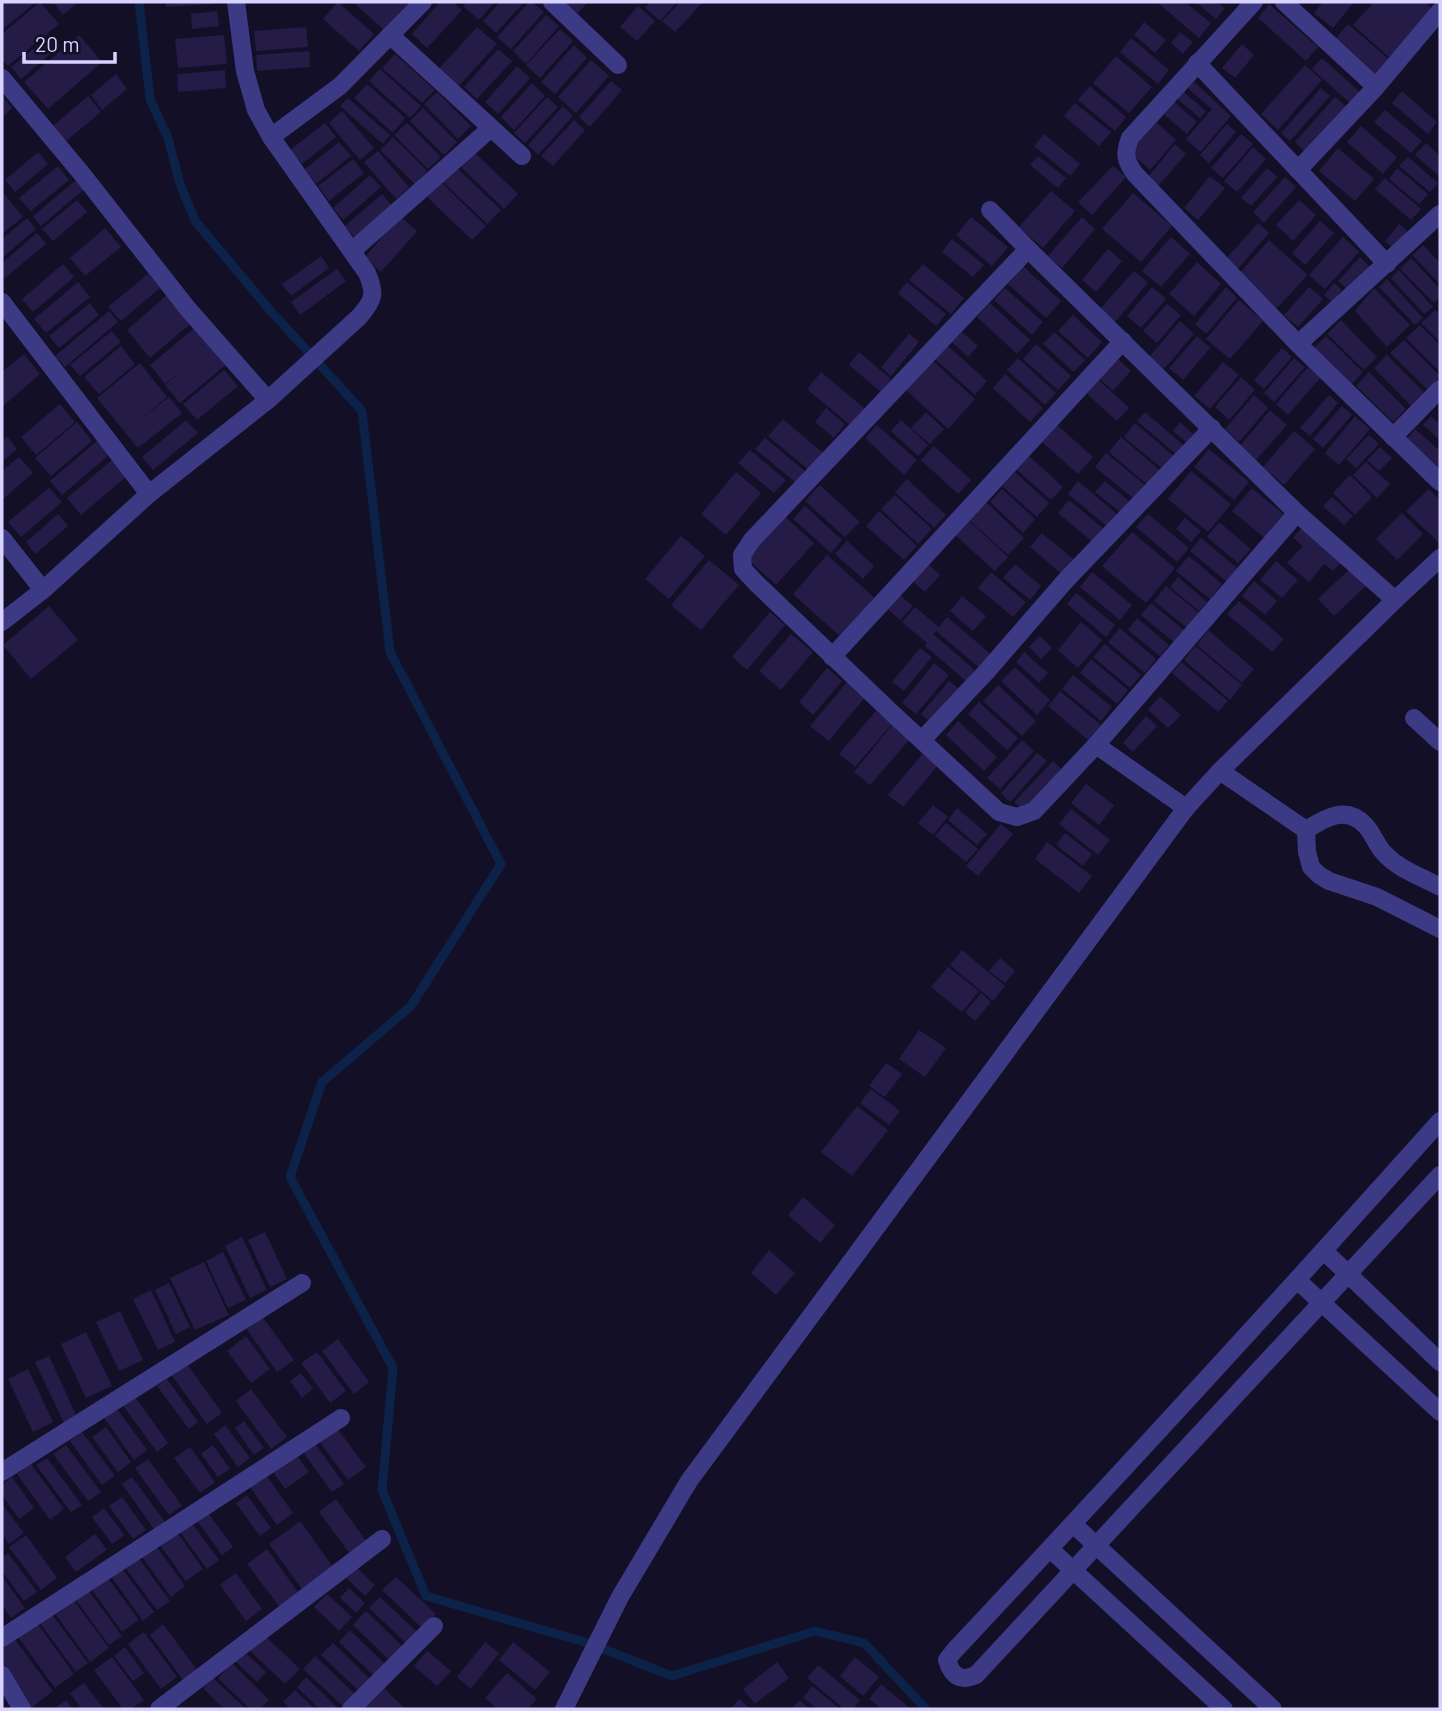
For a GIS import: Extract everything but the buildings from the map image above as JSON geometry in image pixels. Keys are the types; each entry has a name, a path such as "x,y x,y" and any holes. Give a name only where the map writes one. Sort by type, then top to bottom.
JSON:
{"street":[{"path":"2,622 43,590 149,494 268,400 371,304 373,288 367,274 271,137 256,110 245,71 236,2"},
{"path":"271,137 340,86 423,2"},
{"path":"552,2 618,65"},
{"path":"1254,2 1130,138 1125,152 1128,165 1298,344 1440,482"},
{"path":"1284,2 1376,87"},
{"path":"1298,170 1376,87 1440,10"},
{"path":"390,35 522,156"},
{"path":"1197,63 1387,264"},
{"path":"2,78 82,174 188,309 268,400"},
{"path":"352,251 491,128"},
{"path":"990,210 1297,513 1395,600"},
{"path":"1298,344 1440,214"},
{"path":"1028,249 752,540 742,555 743,569 832,657 999,812 1017,817 1034,811 1097,745 1297,513"},
{"path":"2,302 149,494"},
{"path":"832,657 1123,341"},
{"path":"1393,437 1440,389"},
{"path":"922,740 987,671 1066,580 1212,428"},
{"path":"2,538 43,590"},
{"path":"565,1709 621,1597 689,1481 1186,808 1220,771 1440,558"},
{"path":"1413,718 1440,742"},
{"path":"1097,745 1186,808"},
{"path":"1220,771 1306,830"},
{"path":"1306,830 1325,818 1336,815 1357,819 1366,826 1383,853 1395,863 1440,887"},
{"path":"1306,830 1311,867 1319,875 1377,897 1440,929"},
{"path":"1440,1121 1324,1251 947,1660 950,1669 957,1676 967,1679 976,1675 1440,1175"},
{"path":"1324,1251 1440,1362"},
{"path":"1297,1280 1440,1412"},
{"path":"2,1472 302,1283"},
{"path":"2,1638 341,1418"},
{"path":"1073,1524 1273,1709"},
{"path":"159,1709 382,1539"},
{"path":"1050,1549 1224,1709"},
{"path":"351,1709 434,1626"},
{"path":"2,1675 22,1709"}],"waterway":[{"path":"139,2 150,99 168,138 180,184 196,222 269,309 362,411 390,652 501,864 411,1006 322,1082 290,1177 393,1368 382,1490 426,1596 588,1643 672,1676 815,1631 864,1643 926,1709"}]}
